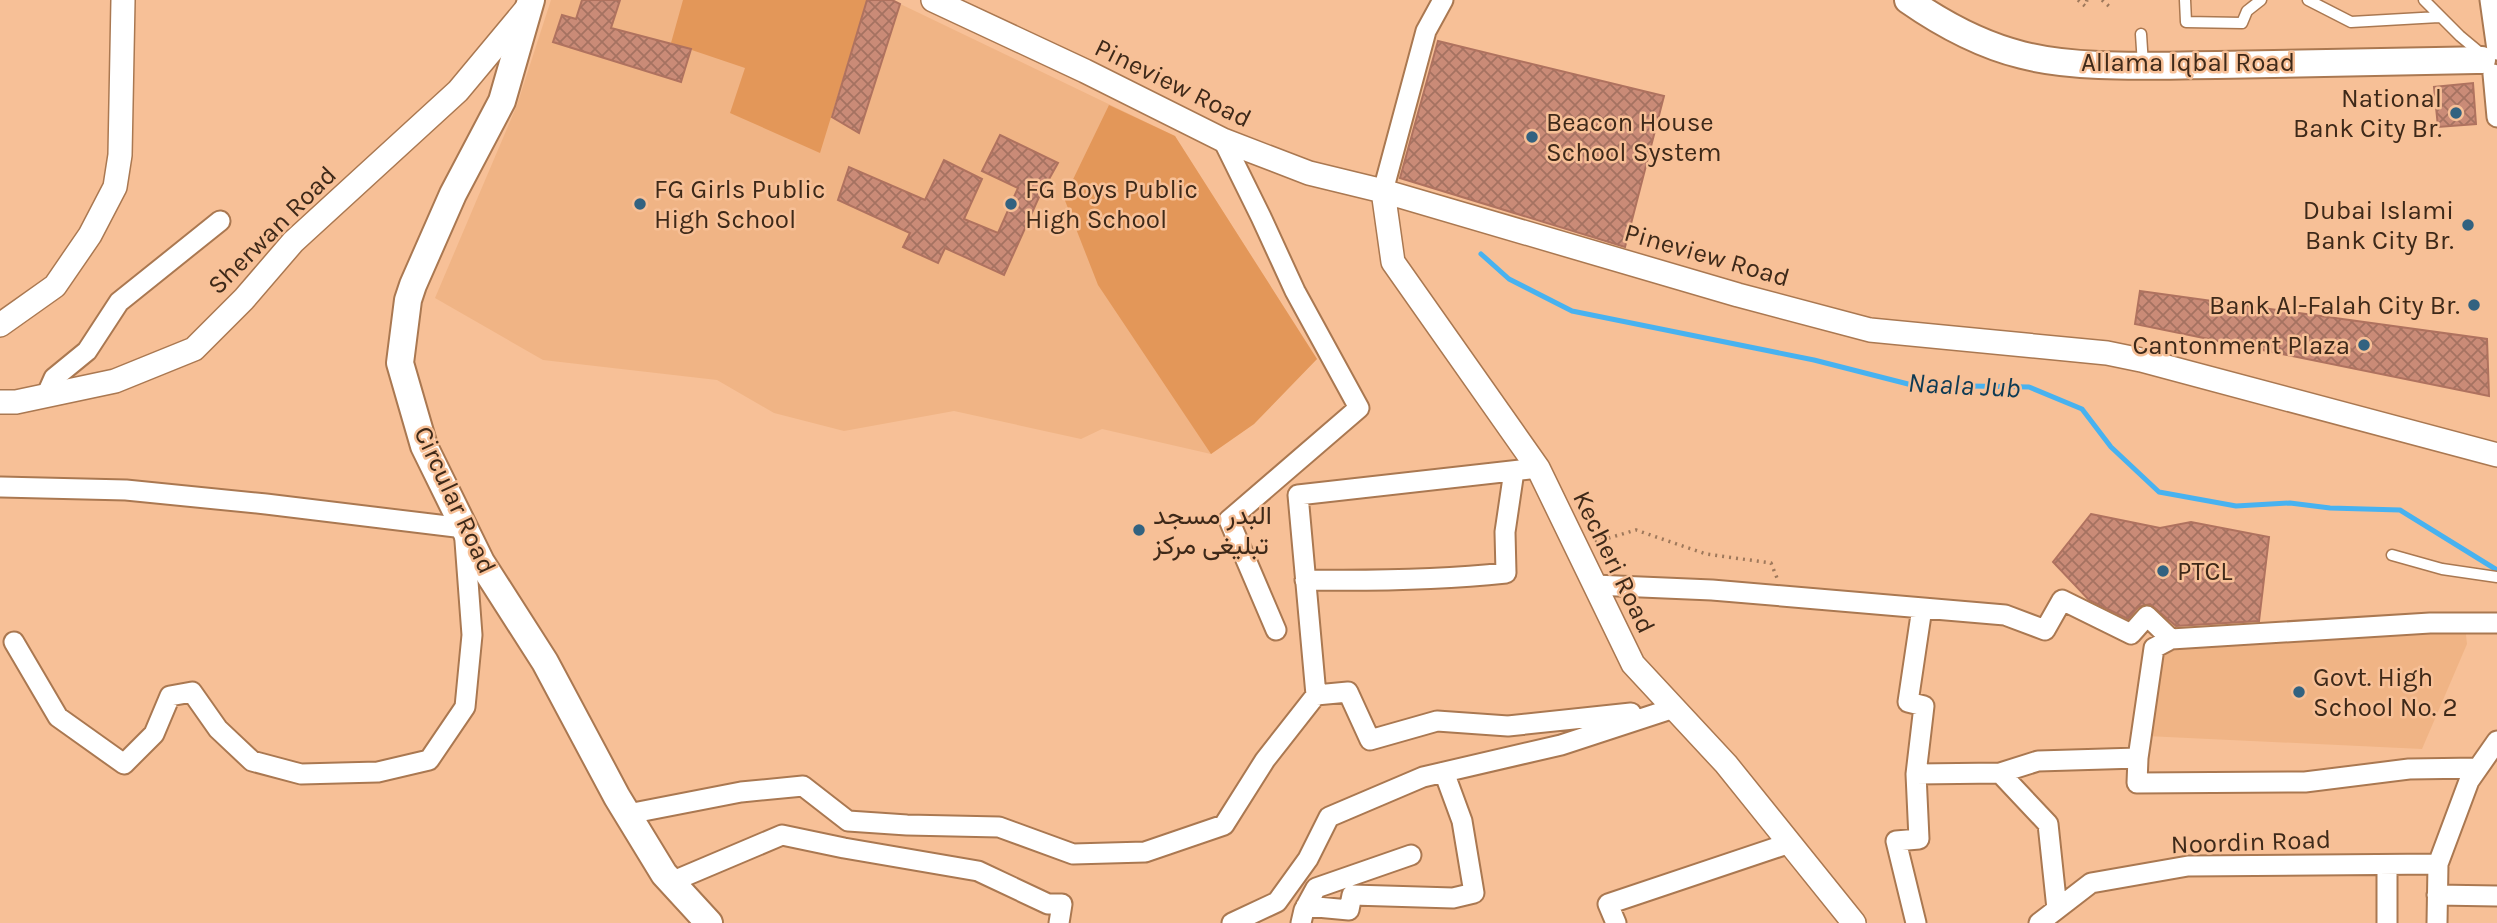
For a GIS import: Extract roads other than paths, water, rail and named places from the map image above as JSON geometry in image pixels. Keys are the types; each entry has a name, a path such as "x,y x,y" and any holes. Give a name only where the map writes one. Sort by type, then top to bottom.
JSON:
{"main road":[{"name":"Allama Iqbal Road","path":"1908,0 1932,17 1989,43 2021,55 2052,61 2143,66 2492,61"},
{"name":"Circular Road","path":"530,2 502,101 453,194 408,300 400,363 424,446 481,562 545,662 664,874 709,923"}],"street":[{"path":"0,325 55,286 90,235 115,187 120,155 123,0"},
{"path":"1383,191 1426,31 1443,0"},
{"path":"2490,0 2497,117"},
{"name":"Pineview Road","path":"938,1 1223,140 1309,173 1383,191 1738,295 1870,330 2107,354 2141,360 2497,455"},
{"name":"Sherwan Road","path":"0,402 16,402 115,381 194,349 244,299 293,242 458,91 530,2"},
{"path":"1223,140 1295,291 1359,408 1228,520 1276,630"},
{"name":"Kecheri Road","path":"1383,191 1393,262 1538,468 1633,664 1726,764 1854,923"},
{"path":"46,396 54,378 87,351 119,302 220,221"},
{"path":"628,814 741,792 803,786 848,821 999,827 1073,854 1145,852 1224,825 1265,760 1316,695 1298,495 1538,468"},
{"path":"1305,580 1389,581 1506,573 1504,531 1514,471"},
{"path":"1,486 126,490 266,503 464,528 472,635 465,708 429,761 378,772 302,774 252,761 218,729 192,692 170,696 154,734 124,764 58,717 14,642"},
{"path":"1594,585 1712,590 2005,615 2045,630 2063,600 2131,635 2147,616 2171,639"},
{"path":"1916,923 1896,841 1919,839 1916,774 1924,706 1908,702 1922,608"},
{"path":"2478,768 2409,769 2305,782 2137,783 2138,758 2154,648 2171,639 2430,623 2497,624"},
{"path":"1316,695 1349,692 1370,740 1437,721 1508,726 1674,708"},
{"path":"1232,923 1277,902 1308,859 1329,817 1423,777 1561,745 1674,708"},
{"path":"2437,923 2438,864 2469,781 2497,741"},
{"path":"1916,774 2000,773 2038,761 2138,758"},
{"path":"1304,915 1349,909 1352,895 1453,898 1474,893 1462,821 1444,772"},
{"path":"2000,773 2048,824 2057,909"},
{"path":"671,882 782,835 978,872 1048,904 1062,904 1059,923"},
{"path":"1616,923 1608,904 1790,844"},
{"path":"1304,915 1316,888 1411,855"},
{"name":"Noordin Road","path":"2039,923 2091,883 2188,866 2438,864"},
{"path":"2387,865 2387,923"},
{"path":"2437,895 2497,896"}],"lane":[{"path":"2185,0 2186,22 2242,23 2247,12 2261,0"},
{"path":"2308,0 2351,22 2439,17"},
{"path":"2424,0 2439,17 2492,61"},
{"path":"2141,34 2143,66"},
{"path":"2392,555 2442,569 2497,577"}],"waterway":[{"name":"Naala Jub","path":"1481,254 1509,279 1572,311 1814,360 1912,385 2029,387 2082,409 2111,447 2159,492 2236,506 2290,503 2330,508 2400,510 2497,570"}],"place":[{"name":"National Bank City Br.","path":"2456,113"},
{"name":"Beacon House School System","path":"1532,137"},
{"name":"FG Girls Public High School","path":"640,204"},
{"name":"FG Boys Public High School","path":"1011,204"},
{"name":"Dubai Islami Bank City Br.","path":"2468,225"},
{"name":"Bank Al-Falah City Br.","path":"2474,305"},
{"name":"Cantonment Plaza","path":"2364,345"},
{"name":"البدر مسجد تبلیغی مرکز","path":"1139,530"},
{"name":"PTCL","path":"2163,571"},
{"name":"Govt. High School No. 2","path":"2299,692"}]}
